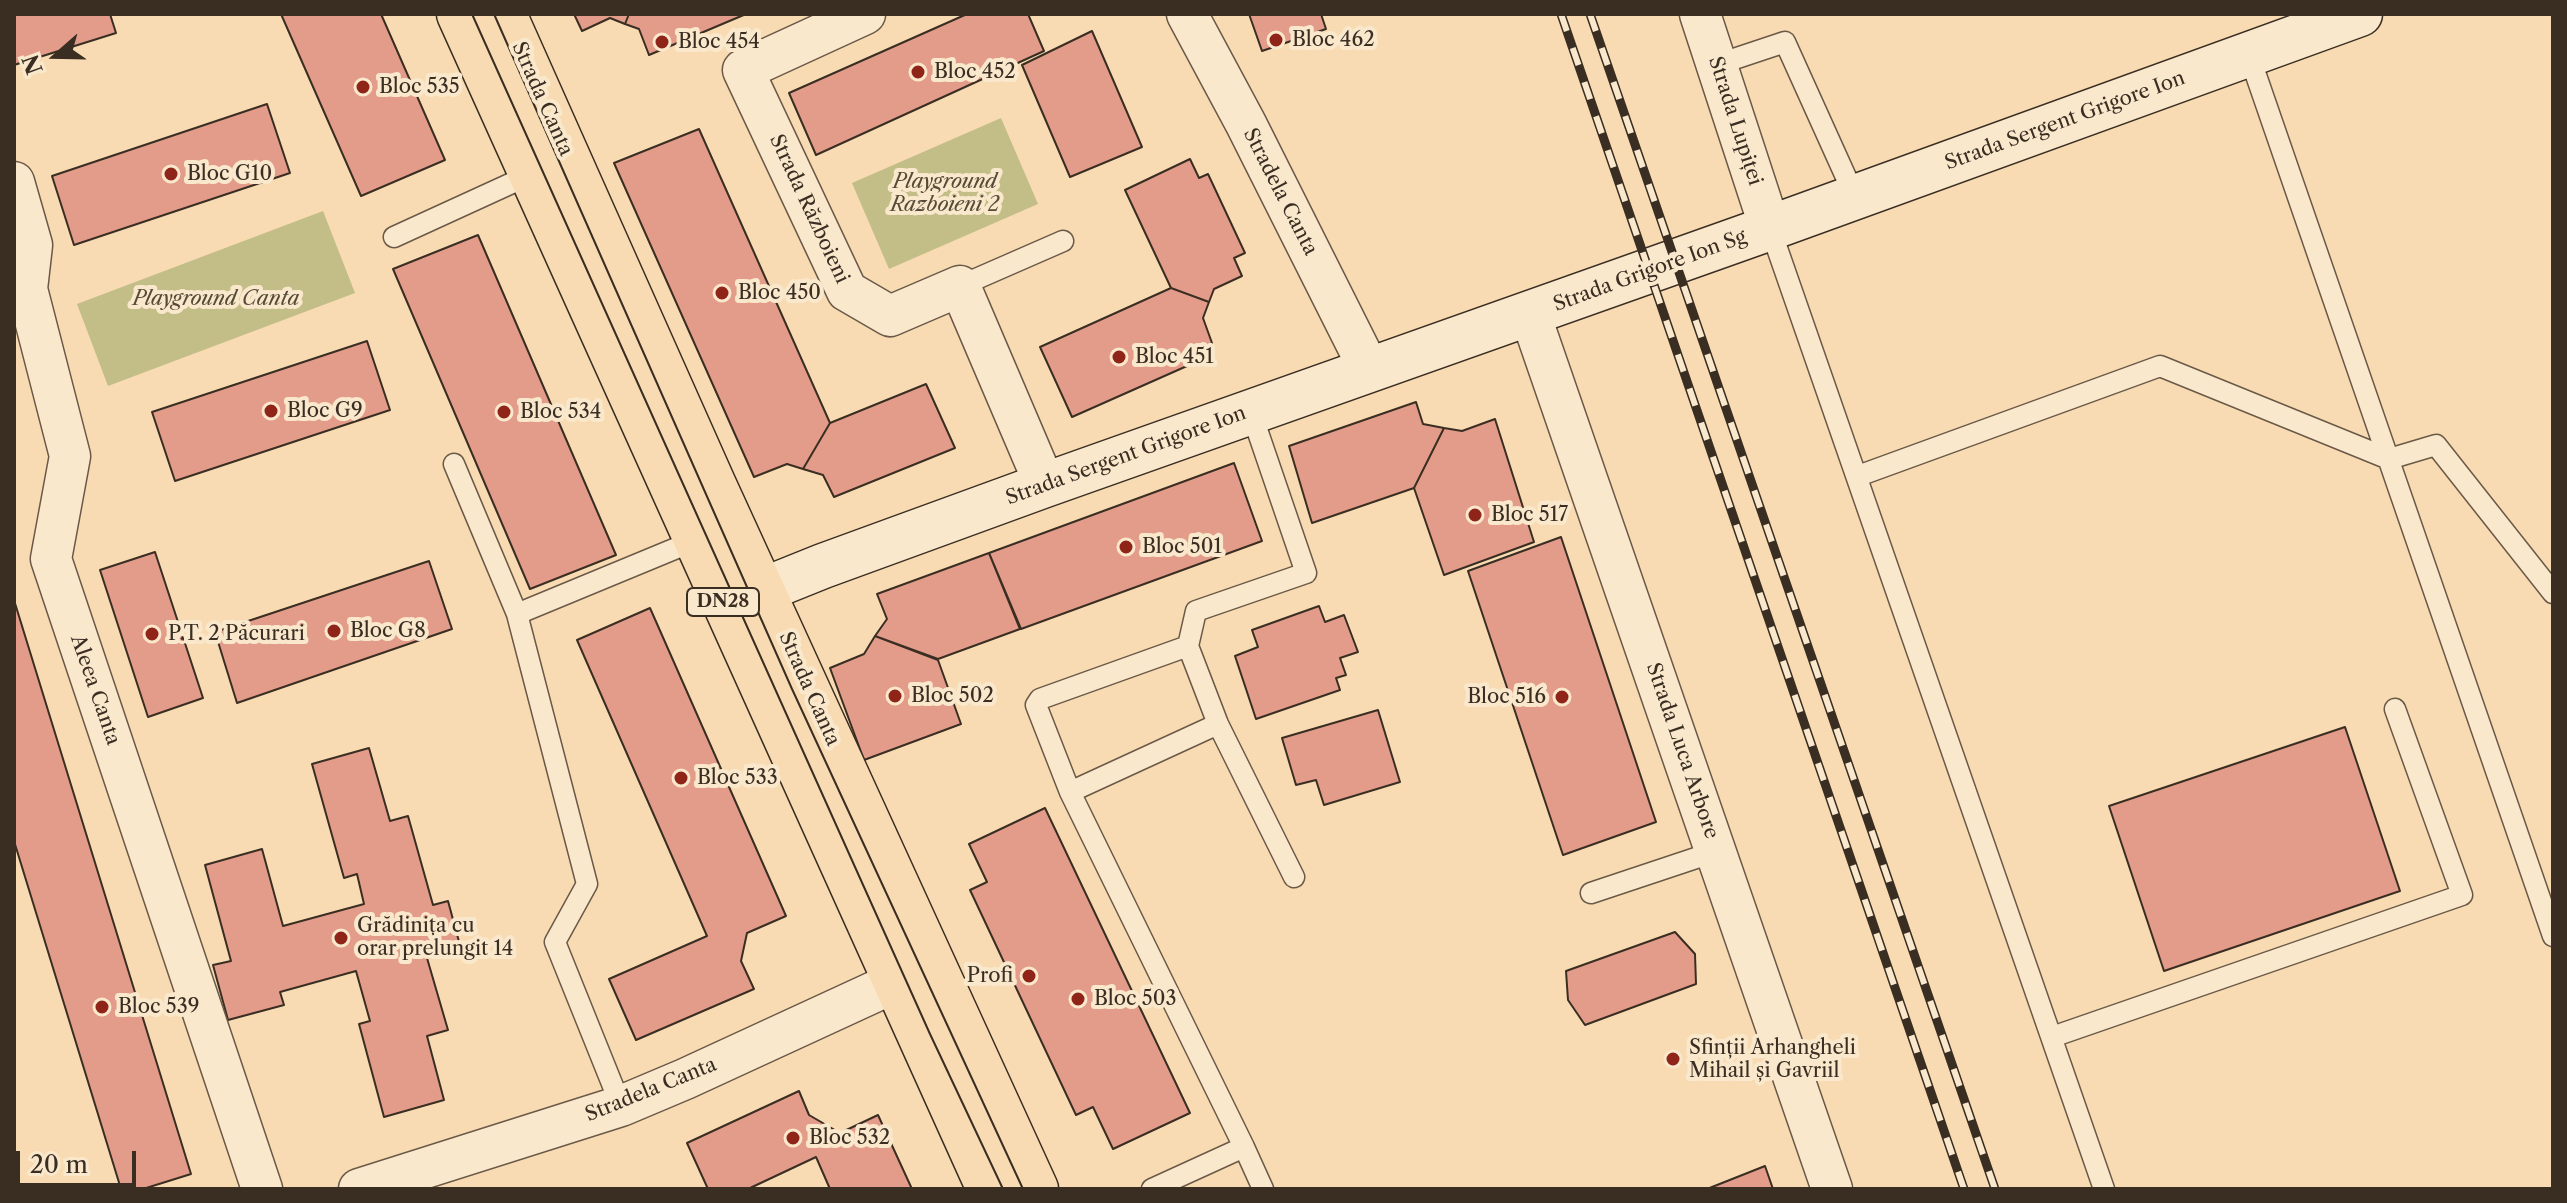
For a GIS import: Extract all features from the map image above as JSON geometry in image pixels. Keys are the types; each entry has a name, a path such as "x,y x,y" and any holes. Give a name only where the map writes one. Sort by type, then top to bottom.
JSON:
{"main road":[{"name":"Strada Canta","path":"459,14 549,166 914,974 989,1189"},
{"name":"Strada Canta","path":"504,14 549,166 696,540 744,598"},
{"name":"Strada Canta","path":"914,974 1036,1189"}],"street":[{"name":"Stradela Canta","path":"1187,14 1370,371"},
{"name":"Strada Lupiței","path":"1700,14 1770,228"},
{"name":"Strada Sergent Grigore Ion","path":"1770,228 2360,14"},
{"name":"Strada Războieni","path":"839,19 743,70 847,291 890,316 960,286"},
{"name":"Aleea Canta","path":"14,182 32,245 27,289 70,456 51,559 262,1189"},
{"name":"Strada Grigore Ion Sg","path":"1530,314 1770,228"},
{"path":"960,286 1045,485"},
{"name":"Strada Sergent Grigore Ion","path":"744,598 1045,485 1530,314"},
{"name":"Strada Luca Arbore","path":"1530,314 1832,1189"},
{"name":"Stradela Canta","path":"359,1189 621,1106 914,974"}],"lane":[{"path":"1716,65 1785,42 1855,197"},
{"path":"2249,55 2553,936"},
{"path":"394,237 549,166"},
{"path":"1770,228 2104,1189"},
{"path":"960,286 1063,241"},
{"path":"1858,476 2160,366 2389,459 2436,445 2553,593"},
{"path":"1251,412 1306,573 1196,611 1188,646 1218,724 1294,877"},
{"path":"454,464 517,614 587,884 555,942 621,1106"},
{"path":"517,614 696,540"},
{"path":"1188,646 1040,699 1036,705 1070,792 1263,1189"},
{"path":"2052,1037 2462,895 2395,709"},
{"path":"1070,792 1218,724"},
{"path":"1591,893 1717,851"},
{"path":"1152,1189 1244,1147"}],"green space":[{"name":"Playground Razboieni 2","path":"1001,118 1038,204 889,269 852,183"},
{"name":"Playground Canta","path":"323,211 355,293 108,386 77,304"}],"building":[{"path":"14,14 110,14 116,33 14,65"},
{"name":"Bloc 535","path":"281,14 381,14 445,160 361,196"},
{"name":"Bloc 454","path":"574,14 629,14 625,24 610,18 582,31"},
{"name":"Bloc 454","path":"629,14 746,14 649,55 639,29 625,24"},
{"name":"Bloc 452","path":"967,14 1028,14 1044,51 816,155 789,93"},
{"name":"Bloc 462","path":"1249,14 1321,14 1326,29 1262,51"},
{"name":"Bloc 452","path":"1092,31 1142,147 1070,177 1022,65"},
{"name":"Bloc G10","path":"267,104 290,173 74,245 52,176"},
{"name":"Bloc 450","path":"699,129 830,423 803,469 787,464 754,477 614,163"},
{"name":"Bloc 451","path":"1190,159 1199,178 1208,174 1245,253 1234,258 1242,276 1214,289 1209,302 1171,288 1125,190"},
{"name":"Bloc 534","path":"478,235 616,555 530,589 393,269"},
{"name":"Bloc 451","path":"1171,288 1209,302 1203,318 1212,343 1192,352 1196,362 1072,417 1040,347"},
{"name":"Bloc G9","path":"367,341 390,410 175,481 152,412"},
{"path":"926,384 955,448 834,497 823,475 803,469 830,423"},
{"path":"1416,402 1423,424 1444,428 1414,488 1312,523 1289,446"},
{"name":"Bloc 517","path":"1495,419 1534,542 1444,575 1414,488 1444,428 1462,431"},
{"name":"Bloc 501","path":"1234,463 1262,541 1021,629 989,553"},
{"name":"Bloc 516","path":"1561,537 1656,822 1563,855 1468,571"},
{"name":"P.T. 2 Păcurari","path":"155,552 203,698 148,717 100,570"},
{"name":"Bloc 502","path":"989,553 1020,629 938,659 875,636 887,619 877,594"},
{"name":"Bloc G8","path":"429,561 452,629 237,703 215,632"},
{"name":"Bloc 539","path":"14,600 191,1174 143,1189 121,1189 14,841"},
{"path":"1319,606 1325,622 1344,615 1358,652 1340,658 1346,675 1336,678 1340,690 1256,719 1235,656 1258,647 1252,630"},
{"name":"Bloc 533","path":"650,608 786,916 747,933 741,961 754,989 636,1040 609,979 707,936 577,640"},
{"name":"Bloc 502","path":"875,636 938,660 961,724 864,760 830,668 864,654"},
{"path":"1378,710 1400,782 1324,805 1316,780 1296,785 1282,738"},
{"path":"2345,727 2400,891 2164,971 2109,806"},
{"name":"Grădinița cu orar prelungit 14","path":"369,748 390,821 408,816 433,905 448,901 461,949 427,958 448,1030 427,1036 444,1100 384,1117 359,1024 370,1021 356,971 280,992 284,1005 228,1020 213,965 231,961 205,865 262,849 283,926 364,904 357,874 344,878 312,764"},
{"name":"Bloc 503","path":"1045,808 1190,1113 1113,1149 1093,1107 1076,1115 970,890 987,882 969,844"},
{"path":"1675,932 1695,954 1696,984 1585,1025 1568,1000 1566,971"},
{"name":"Bloc 532","path":"799,1091 809,1115 840,1133 878,1115 912,1189 830,1189 816,1157 748,1189 708,1189 687,1143"},
{"path":"1765,1166 1773,1189 1707,1189"}],"tram line":[{"path":"472,14 930,1034 1003,1189"},
{"path":"494,14 792,689 1023,1189"}],"railway":[{"path":"1561,14 1964,1189"},
{"path":"1590,14 1995,1189"}],"place":[{"name":"Bloc 462","path":"1276,40"},
{"name":"Bloc 454","path":"662,42"},
{"name":"Bloc 452","path":"918,72"},
{"name":"Bloc 535","path":"363,87"},
{"name":"Bloc G10","path":"171,174"},
{"name":"Bloc 450","path":"722,293"},
{"name":"Bloc 451","path":"1119,357"},
{"name":"Bloc G9","path":"271,411"},
{"name":"Bloc 534","path":"504,412"},
{"name":"Bloc 517","path":"1475,515"},
{"name":"Bloc 501","path":"1126,547"},
{"name":"Bloc G8","path":"334,631"},
{"name":"P.T. 2 Păcurari","path":"152,634"},
{"name":"Bloc 502","path":"895,696"},
{"name":"Bloc 516","path":"1562,697"},
{"name":"Bloc 533","path":"681,778"},
{"name":"Grădinița cu orar prelungit 14","path":"341,938"},
{"name":"Profi","path":"1029,976"},
{"name":"Bloc 503","path":"1078,999"},
{"name":"Bloc 539","path":"102,1007"},
{"name":"Sfinții Arhangheli Mihail și Gavriil","path":"1673,1059"},
{"name":"Bloc 532","path":"793,1138"}]}
